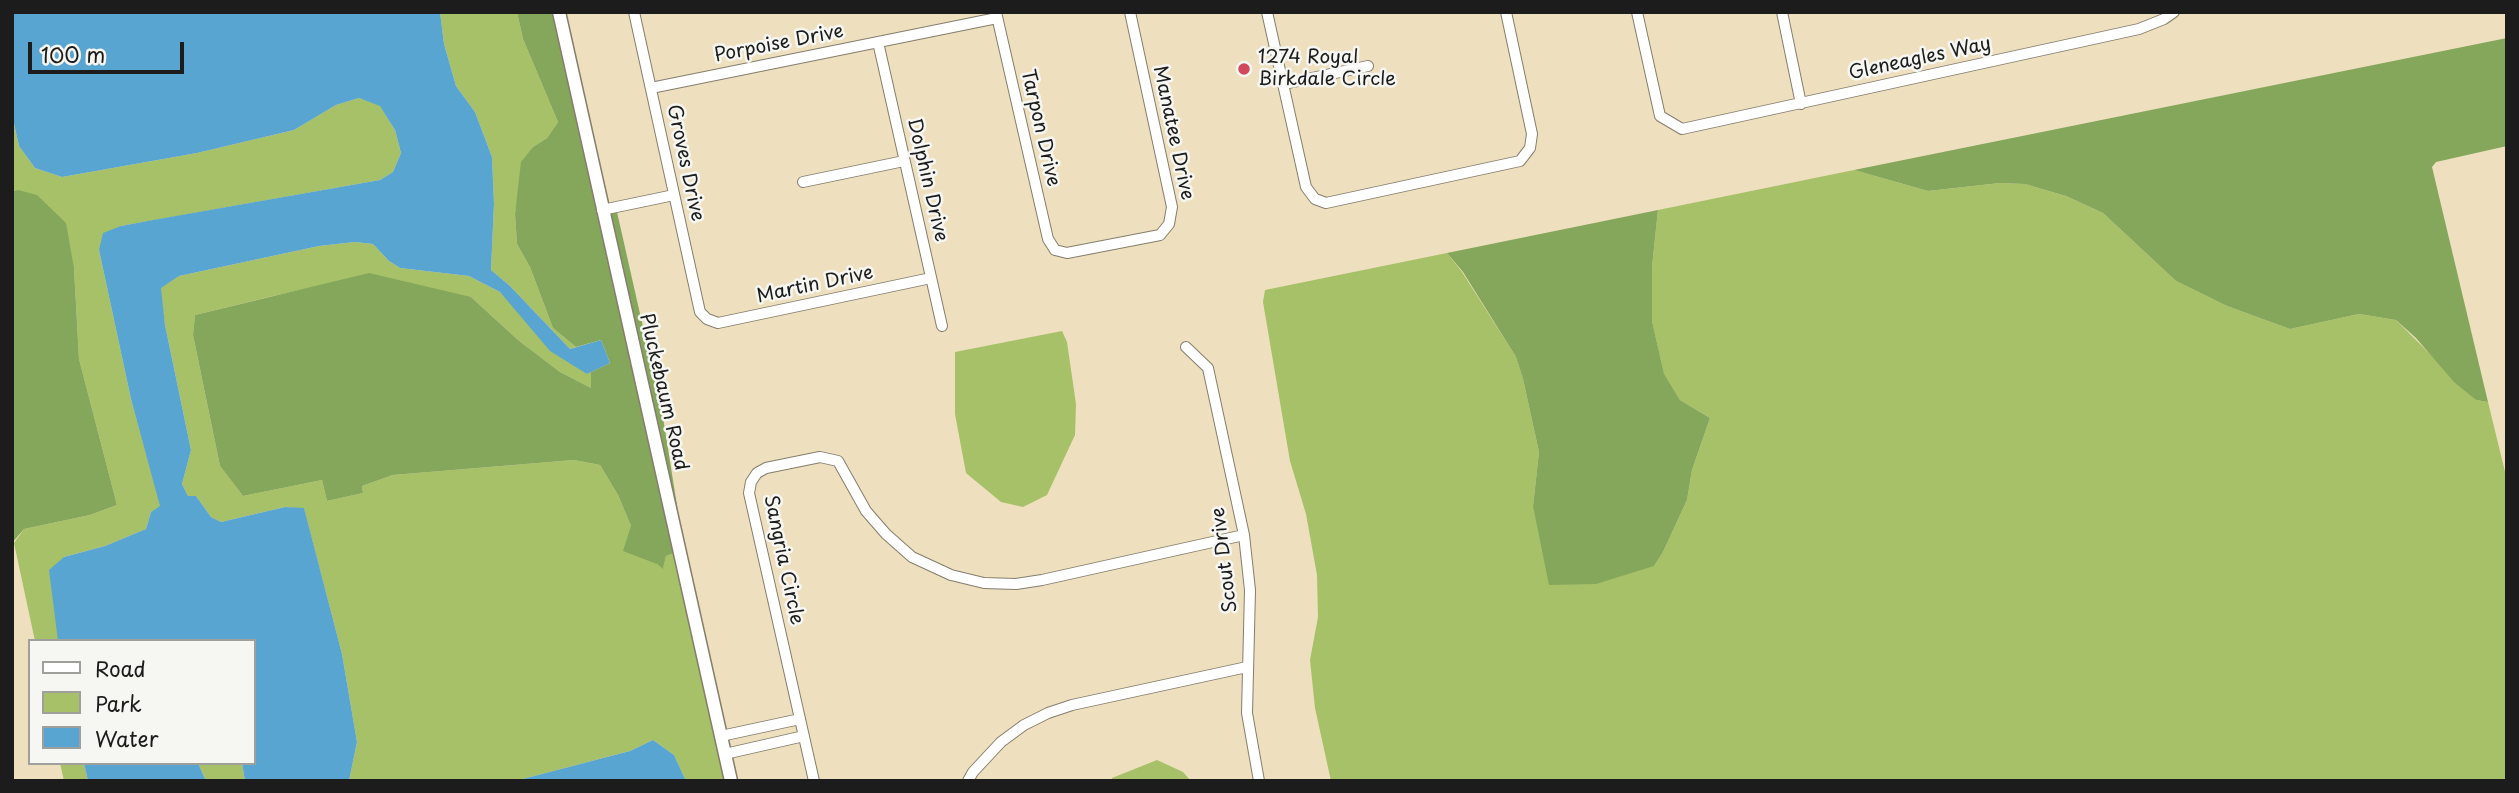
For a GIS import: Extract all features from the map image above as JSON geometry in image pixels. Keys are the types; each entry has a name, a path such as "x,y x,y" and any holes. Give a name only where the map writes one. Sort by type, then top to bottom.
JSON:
{"street":[{"name":"Pluckebaum Road","path":"559,12 731,781"},
{"name":"Groves Drive","path":"634,12 700,312 707,319"},
{"name":"Manatee Drive","path":"1055,250 1067,253 1160,235 1169,224 1172,207 1130,12"},
{"path":"1267,12 1306,187 1315,199 1326,204 1520,161 1530,148 1532,134 1506,12"},
{"name":"Gleneagles Way","path":"1637,12 1660,116 1682,130 2139,29 2174,12"},
{"path":"1782,12 1801,104"},
{"name":"Porpoise Drive","path":"651,88 996,15"},
{"name":"Tarpon Drive","path":"996,15 1048,239 1055,250"},
{"name":"Dolphin Drive","path":"878,42 942,326"},
{"path":"1284,84 1368,66"},
{"path":"803,182 905,161"},
{"path":"602,210 674,195"},
{"name":"Martin Drive","path":"707,319 718,323 931,278"},
{"name":"Scout Drive","path":"1186,347 1208,368 1244,534 1250,590 1247,713 1259,781"},
{"name":"Sangria Circle","path":"814,781 750,494 751,482 757,473 765,468 820,457 838,461 866,511 886,534 912,557 951,575 984,583 1016,584 1042,580 1244,534"},
{"path":"968,781 973,772 1002,742 1024,725 1048,713 1072,705 1247,667"},
{"path":"721,736 800,719"},
{"path":"725,754 804,736"}],"green space":[{"path":"440,12 517,12 523,39 558,122 547,138 533,147 519,190 515,214 517,244 530,267 553,328 576,347 570,349 510,286 491,270 494,204 492,157 475,112 456,86 444,44"},
{"path":"517,12 553,12 674,553 666,556 663,569 623,551 631,526 618,495 600,465 574,460 393,475 362,486 363,493 327,501 322,480 243,496 220,466 193,335 195,315 369,273 471,297 518,340 560,372 591,388 591,372 610,363 601,340 576,347 553,328 530,267 517,244 515,214 521,162 533,147 547,138 558,122 523,39"},
{"path":"2507,38 2507,146 2436,162 2432,167 2488,402 2476,400 2454,382 2416,338 2396,320 2359,314 2290,329 2227,306 2176,281 2103,213 2066,196 2025,184 2000,183 1928,191 1854,170"},
{"path":"359,98 380,105 395,130 401,153 393,172 380,180 121,226 99,250 131,399 161,506 151,512 146,529 105,546 64,557 58,639 35,639 14,543 24,529 90,515 117,505 79,359 74,268 18,190 12,191 12,115 19,146 35,168 62,177 197,153 294,130 336,105"},
{"path":"1854,170 1928,191 2000,183 2025,184 2066,196 2103,213 2176,281 2227,306 2290,329 2359,314 2396,320 2476,400 2488,402 2507,480 2507,781 1331,781 1315,708 1310,660 1318,617 1317,575 1306,514 1290,461 1263,302 1265,290 1447,253 1516,357 1539,452 1533,506 1654,566 1687,500 1692,470 1710,418 1680,400 1664,375 1652,321 1652,267 1658,210"},
{"path":"12,191 37,195 66,223 74,268 79,359 117,505 90,515 24,529 12,543"},
{"path":"1658,210 1652,267 1652,321 1664,374 1680,400 1710,418 1692,470 1687,500 1654,566 1596,584 1549,585 1533,506 1539,452 1523,379 1516,357 1463,272 1447,253"},
{"path":"617,212 662,411 682,537 609,214"},
{"path":"355,242 373,244 400,268 469,276 500,292 587,374 591,372 591,388 560,372 518,340 471,297 305,289 195,315 193,335 220,466 243,496 322,480 327,501 363,493 362,486 393,475 574,460 600,465 618,495 631,526 657,564 663,568 666,556 674,553 725,781 686,781 674,755 653,740 630,751 515,781 349,781 357,742 342,654 304,509 285,507 221,522 211,517 196,496 188,496 182,484 191,450 160,288 179,276 319,246"},
{"path":"1062,331 1067,342 1076,404 1075,435 1047,495 1023,507 1001,502 966,473 955,414 955,352"},
{"path":"1157,760 1183,772 1191,781 1112,781 1112,778"},
{"path":"60,765 84,765 88,781 64,781"},
{"path":"199,765 242,765 245,781 206,781"}],"water":[{"path":"12,12 440,12 444,44 456,86 475,112 492,157 494,204 491,270 510,286 570,349 601,340 610,363 587,374 550,351 500,292 469,276 400,268 373,244 355,242 319,246 179,276 161,288 165,325 191,450 182,484 188,496 196,496 211,517 221,522 285,507 304,508 342,654 357,742 349,781 245,781 242,765 256,765 256,639 58,639 49,570 64,557 105,546 146,529 151,512 160,506 131,399 99,250 103,233 121,226 380,180 393,172 401,153 395,130 380,106 359,98 336,105 294,130 197,153 62,177 35,168 19,146 12,115"},
{"path":"653,740 674,755 686,781 515,781 630,751"},
{"path":"84,765 199,765 206,781 88,781"}],"place":[{"name":"1274 Royal Birkdale Circle","path":"1244,69"}]}
